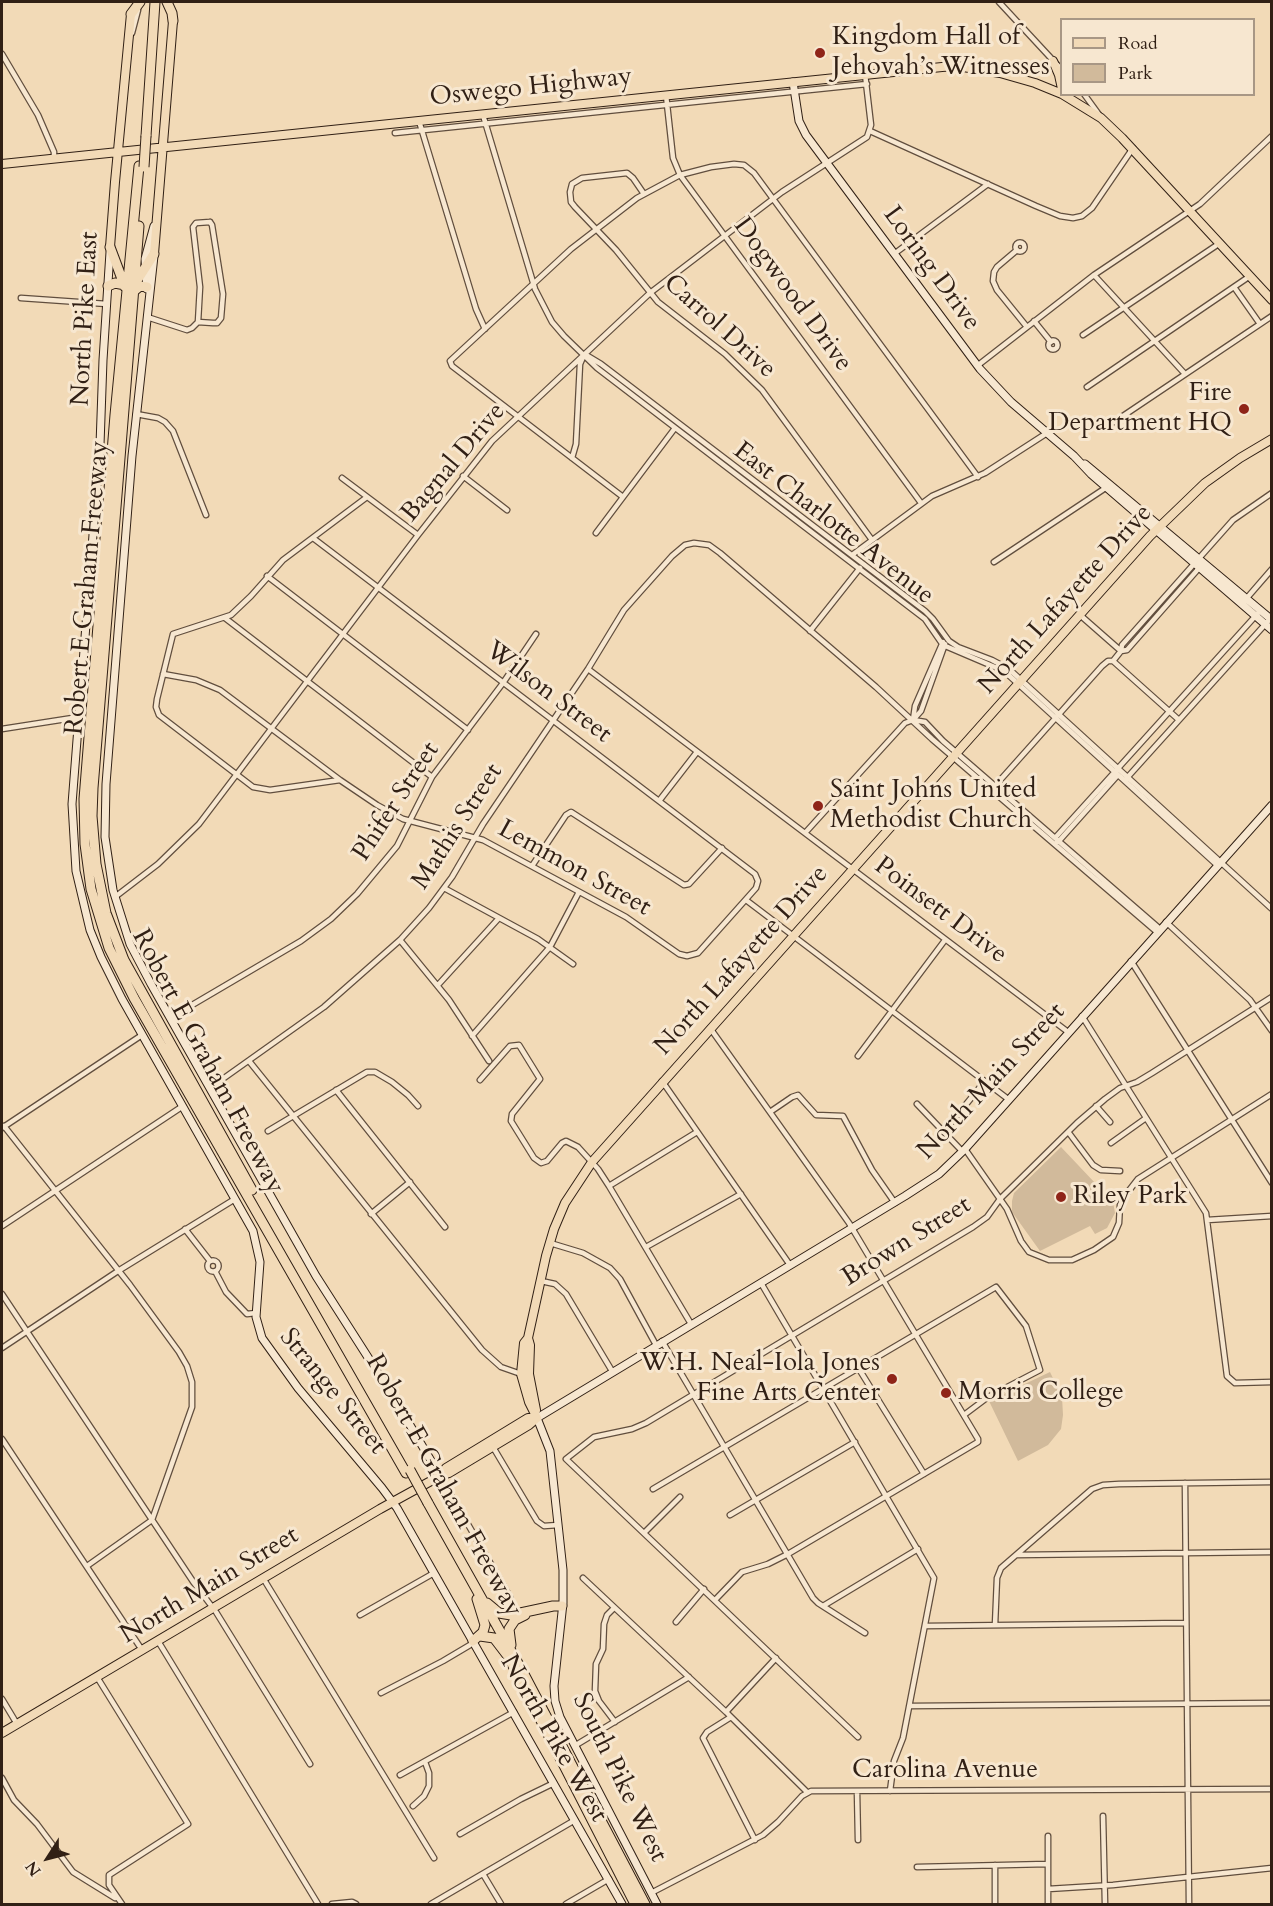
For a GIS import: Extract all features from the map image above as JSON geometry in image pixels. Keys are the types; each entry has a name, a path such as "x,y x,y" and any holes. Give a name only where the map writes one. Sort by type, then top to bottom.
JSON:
{"highway":[{"path":"131,14 140,2"},
{"name":"Robert E Graham Freeway","path":"144,136 151,2"},
{"name":"Robert E Graham Freeway","path":"156,2 115,415 84,799 85,844 91,889 110,948 134,998 359,1384 510,1654 645,1905"},
{"path":"167,2 174,23"},
{"path":"110,247 128,289"},
{"path":"128,289 154,254"},
{"path":"108,285 115,283 128,289 140,286 148,290"},
{"path":"478,1597 492,1608 511,1616 541,1608 562,1606"},
{"path":"477,1638 486,1625 478,1597"},
{"path":"510,1654 509,1629 515,1620 541,1608"},
{"path":"477,1638 494,1638 510,1654"},
{"name":"Robert E Graham Freeway","path":"510,1654 635,1905"}],"main road":[{"name":"North Pike East","path":"110,247 131,14"},
{"path":"154,254 174,23"},
{"path":"1044,86 1055,82 1060,72 1053,61"},
{"name":"Oswego Highway","path":"2,164 957,66 1000,73 1060,92"},
{"name":"Oswego Highway","path":"1068,96 1101,118 1133,148 1272,300"},
{"name":"North Lafayette Drive","path":"537,1418 529,1402 521,1374 526,1341 549,1243 566,1203 592,1162 1158,528 1205,483 1272,439"},
{"path":"526,1341 530,1345 529,1374 537,1418"},
{"path":"440,1476 446,1468 528,1418 537,1418"},
{"path":"440,1476 493,1447 537,1418"},
{"name":"North Main Street","path":"2,1733 393,1501 440,1476"}],"street":[{"name":"North Pike East","path":"131,14 132,2"},
{"name":"North Pike East","path":"127,50 140,2"},
{"path":"999,2 1053,61"},
{"path":"2,54 38,116 54,152 54,159"},
{"path":"865,74 870,131 1060,216 1076,218 1092,208 1133,148"},
{"name":"Loring Drive","path":"793,82 802,128 976,366 1047,433 1270,624"},
{"name":"Oswego Highway","path":"395,133 867,84"},
{"name":"Dogwood Drive","path":"666,95 673,158 680,175 921,503"},
{"path":"1086,96 1101,118"},
{"name":"East Charlotte Avenue","path":"482,114 534,284 552,322 597,368 925,619 943,645 998,668 1019,682"},
{"path":"419,121 476,309 485,329"},
{"name":"Bagnal Drive","path":"115,897 185,839 206,815 485,448 650,293 773,199 861,142 870,131"},
{"path":"976,366 1094,275 1200,204 1272,136"},
{"path":"623,497 450,363 450,359 571,249 644,194 680,175 711,167 741,164 750,169 773,199 978,477"},
{"name":"Carrol Drive","path":"644,194 627,173 576,181 570,189 571,202 616,250 658,302 726,354 754,381 872,540"},
{"path":"894,254 988,183"},
{"path":"148,290 145,269 147,251 157,218"},
{"path":"147,317 187,330 198,322 201,298 193,227 196,223 210,222 223,294 221,314 220,320 215,323 198,322"},
{"path":"1083,335 1220,243"},
{"name":"North Pike East","path":"110,247 100,445 72,795 72,825 79,886 90,930 101,957 142,1035 235,1199"},
{"path":"1017,250 997,267 993,281 1027,327"},
{"path":"154,254 148,290 136,414 105,807 107,855 115,897 130,944 170,1018 318,1280 394,1398 510,1598"},
{"path":"1094,275 1185,374"},
{"path":"1087,387 1250,276"},
{"path":"1234,287 1260,324"},
{"path":"21,298 107,304"},
{"path":"1114,422 1272,316"},
{"path":"1034,321 1051,342"},
{"path":"572,458 576,444 580,364 584,354"},
{"name":"East Charlotte Avenue","path":"584,354 601,364 929,615 946,638 958,647 999,663 1116,773 1272,909"},
{"path":"136,414 158,418 173,430 206,515"},
{"path":"596,533 675,428"},
{"path":"852,555 921,503 941,491 978,477 1047,433"},
{"path":"463,476 507,510"},
{"path":"342,478 418,535"},
{"path":"994,562 1109,486"},
{"path":"993,788 1106,663 1113,661 1121,651 1127,650 1237,516 1272,493"},
{"path":"340,780 266,790 253,787 159,715 156,699 173,634 225,618 239,608 283,560 367,497"},
{"name":"Wilson Street","path":"313,538 755,874 758,881 756,888 746,900"},
{"name":"Mathis Street","path":"210,1088 324,1007 400,940 444,888 631,600 677,551 692,544 713,547 810,631"},
{"path":"863,564 810,631 913,720"},
{"path":"1244,601 1272,569"},
{"path":"267,576 468,730"},
{"path":"1056,841 1258,613"},
{"path":"1080,615 1121,651"},
{"path":"225,618 432,777"},
{"path":"1125,780 1270,624"},
{"name":"Phifer Street","path":"170,1018 284,951 330,919 357,894 400,840 432,777 503,683 536,634"},
{"path":"913,720 915,706 946,638"},
{"path":"1113,661 1179,720"},
{"name":"Poinsett Drive","path":"588,669 1068,1032"},
{"name":"Lemmon Street","path":"163,674 186,678 214,687 340,780 387,811 409,821 483,840 631,920 679,954 691,955 702,949 746,900"},
{"path":"2,729 79,717"},
{"path":"805,833 905,723 913,720 923,721 993,788 1159,930"},
{"path":"659,801 697,752"},
{"name":"North Main Street","path":"537,1418 895,1203 939,1174 964,1150 1272,805"},
{"path":"532,866 566,815 571,812 682,885 689,884 722,848"},
{"path":"444,888 550,947 573,964"},
{"path":"472,1036 550,947 579,892"},
{"path":"746,900 1008,1099"},
{"path":"438,985 498,918"},
{"path":"1166,922 1256,1007 1272,1031"},
{"path":"400,940 438,985 489,1061"},
{"path":"858,1056 945,940"},
{"path":"1131,961 1272,1183"},
{"name":"Brown Street","path":"644,1533 566,1459 590,1439 638,1427 974,1227 987,1217 1000,1199 1096,1106 1120,1088 1137,1082 1272,997"},
{"path":"1082,1016 1204,1209 1227,1374 1231,1381 1242,1384 1272,1382"},
{"path":"710,1028 852,1228 978,1439 978,1442 788,1554 768,1564 742,1572 715,1600"},
{"path":"87,1566 152,1520 192,1407 192,1382 179,1352 118,1271 3,1127 142,1035"},
{"path":"480,1080 510,1046 519,1045 540,1079 512,1114 511,1121 534,1158 541,1163 547,1161 566,1141 578,1147 592,1162 609,1186 691,1324"},
{"path":"249,1061 482,1350 501,1367 521,1374"},
{"path":"268,1131 365,1072 375,1072 401,1089 418,1106"},
{"path":"662,1081 790,1266"},
{"path":"946,1129 985,1081"},
{"path":"336,1090 445,1227"},
{"path":"917,1104 964,1150 1000,1199 1024,1247 1036,1256 1049,1260 1072,1260 1109,1241 1116,1232 1120,1205 1130,1187 1141,1177 1272,1094"},
{"path":"770,1112 798,1095 803,1097 816,1115 843,1116 872,1170 895,1203"},
{"path":"2,1226 183,1106"},
{"path":"1096,1106 1110,1122"},
{"path":"1112,1143 1146,1118"},
{"path":"609,1186 697,1132"},
{"path":"1069,1133 1093,1166 1101,1170 1120,1171"},
{"path":"371,1214 410,1182"},
{"path":"646,1248 741,1194"},
{"path":"2,1348 118,1271 235,1199"},
{"name":"Strange Street","path":"235,1199 253,1231 259,1254 260,1274 256,1313 258,1331 313,1405 393,1501"},
{"path":"1207,1220 1272,1216"},
{"path":"185,1229 210,1261 208,1268 215,1271 226,1292 247,1314 256,1313"},
{"path":"549,1243 583,1253 610,1268 693,1394 813,1598 865,1634"},
{"path":"541,1281 555,1284 562,1290 612,1371"},
{"path":"761,1283 888,1496 934,1578 910,1706 902,1743 894,1761 890,1791"},
{"path":"653,1489 996,1287 1026,1326 1040,1370 988,1397 964,1415"},
{"path":"2,1294 213,1608 310,1764"},
{"path":"859,1369 924,1474"},
{"name":"South Pike West","path":"537,1418 550,1451 563,1570 554,1686 555,1701 560,1717 657,1905"},
{"path":"2,1439 142,1650"},
{"path":"730,1515 855,1442"},
{"path":"493,1447 537,1521 544,1526 558,1525"},
{"path":"995,1625 998,1575 1003,1565 1086,1493 1095,1488 1119,1484 1272,1482"},
{"path":"1185,1483 1189,1905"},
{"path":"680,1497 644,1533 858,1737"},
{"name":"North Pike West","path":"393,1501 434,1572 477,1638 514,1712 622,1905"},
{"path":"823,1606 918,1549"},
{"path":"1015,1555 1272,1552"},
{"path":"360,1615 434,1572"},
{"path":"263,1578 434,1858"},
{"path":"583,1578 726,1712 807,1792 770,1830 755,1840 651,1893"},
{"path":"676,1622 704,1590"},
{"path":"614,1608 605,1619 603,1649 596,1664 595,1691 599,1701 615,1722"},
{"path":"926,1626 1186,1623"},
{"path":"381,1693 470,1645 477,1638"},
{"path":"158,1641 318,1905"},
{"path":"726,1712 776,1658"},
{"path":"96,1677 188,1824 109,1875 109,1885 117,1899"},
{"path":"576,1745 689,1677"},
{"path":"2,1699 17,1724"},
{"path":"910,1706 1272,1703"},
{"path":"400,1775 514,1712"},
{"path":"731,1717 705,1733 704,1741 755,1840"},
{"path":"413,1806 424,1796 429,1786 429,1773 425,1762"},
{"path":"2,1778 14,1800 37,1824 73,1872 122,1904"},
{"path":"460,1834 554,1783"},
{"name":"Carolina Avenue","path":"807,1792 1272,1789"},
{"path":"857,1791 858,1840"},
{"path":"1103,1816 1105,1905"},
{"path":"431,1905 575,1820"},
{"path":"1048,1836 1048,1905"},
{"path":"917,1867 1048,1864"},
{"path":"995,1865 995,1905"},
{"path":"1048,1889 1272,1868"},
{"path":"483,1874 501,1905"},
{"path":"566,1905 609,1879"},
{"path":"332,1905 352,1902 356,1905"}],"green space":[{"name":"Riley Park","path":"1061,1147 1113,1202 1115,1213 1107,1228 1095,1234 1090,1226 1040,1251 1012,1212 1012,1201 1014,1193"},
{"path":"1050,1372 1062,1397 1061,1429 1048,1445 1018,1461 989,1401"}],"place":[{"name":"Kingdom Hall of Jehovah’s Witnesses","path":"820,53"},
{"name":"Fire Department HQ","path":"1244,409"},
{"name":"Saint Johns United Methodist Church","path":"818,806"},
{"name":"Riley Park","path":"1061,1197"},
{"name":"W.H. Neal-Iola Jones Fine Arts Center","path":"892,1379"},
{"name":"Morris College","path":"946,1393"}]}
